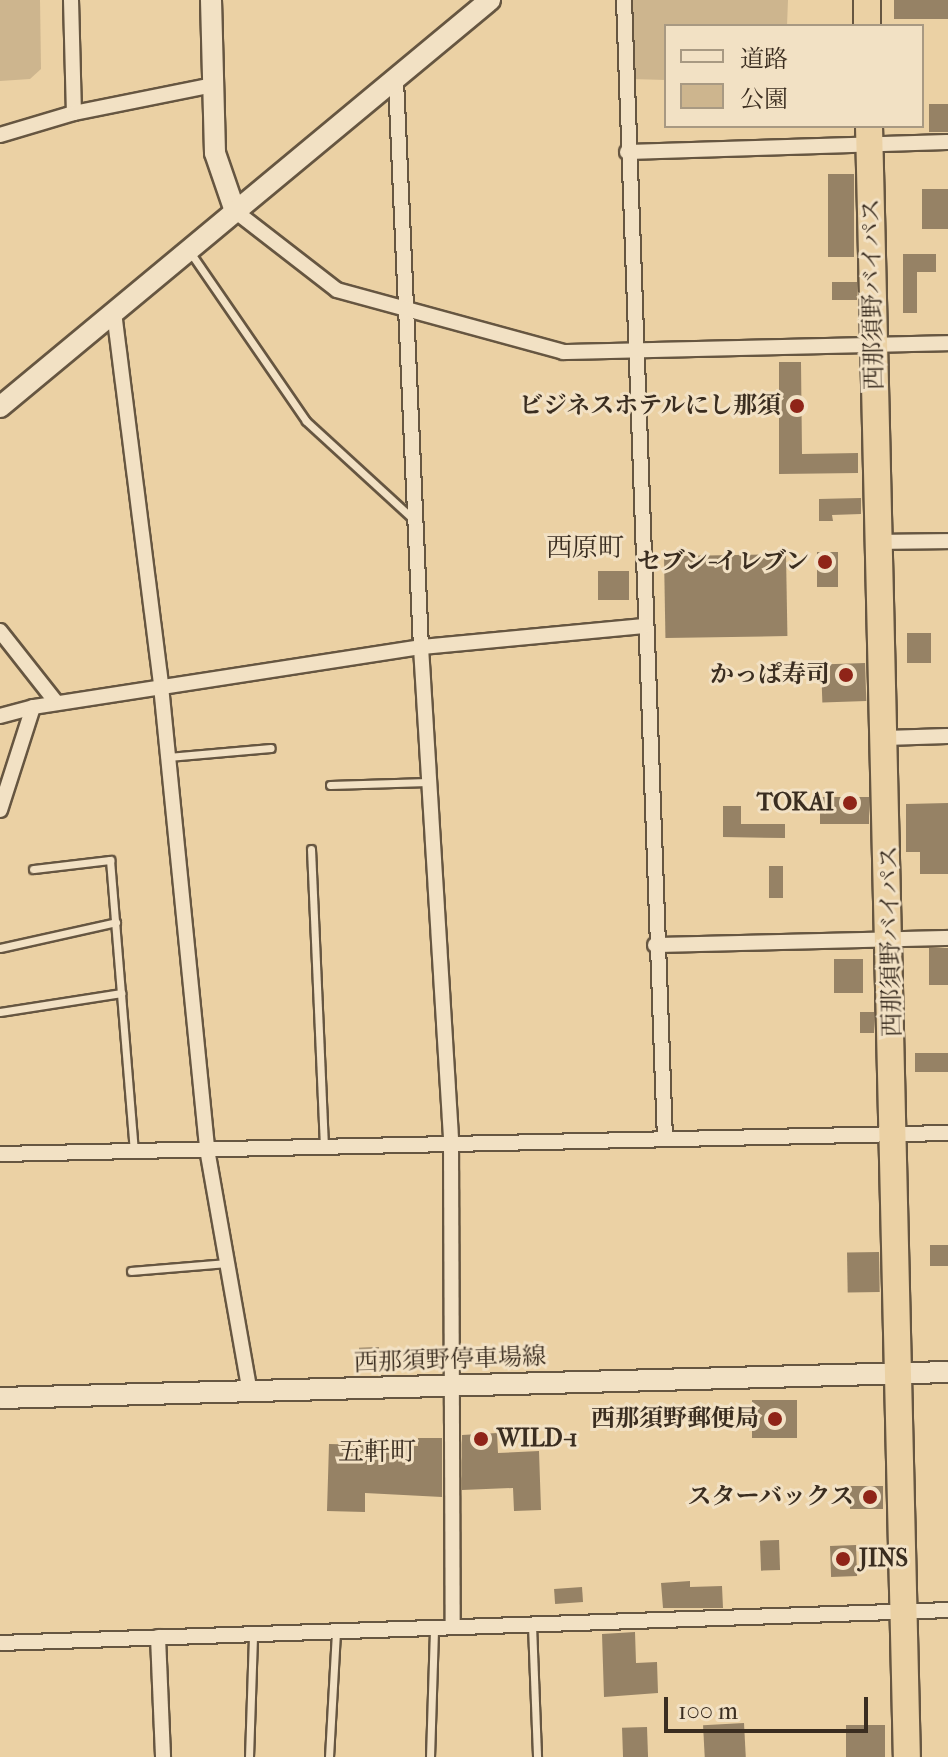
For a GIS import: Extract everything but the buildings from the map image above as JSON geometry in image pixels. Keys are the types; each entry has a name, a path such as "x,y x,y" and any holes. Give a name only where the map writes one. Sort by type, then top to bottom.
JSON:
{"highway":[{"path":"867,0 867,24"},
{"name":"西那須野バイパス","path":"870,135 892,940 907,1757"}],"street":[{"path":"71,0 74,113"},
{"path":"211,0 215,153 235,211 337,290 406,312 563,352 948,343"},
{"path":"0,407 490,0"},
{"path":"624,0 655,945 665,1139"},
{"path":"396,80 421,647 451,1143 453,1625"},
{"path":"0,135 74,113 213,85"},
{"path":"627,152 870,135 948,142"},
{"path":"114,312 161,686 207,1149 250,1392"},
{"path":"880,542 948,541"},
{"path":"0,716 55,701 421,647 645,626"},
{"path":"0,631 55,701"},
{"path":"0,810 33,707"},
{"path":"885,738 948,736"},
{"path":"655,945 948,938"},
{"path":"0,1154 948,1133"},
{"name":"西那須野停車場線","path":"0,1398 948,1372"},
{"path":"0,1643 948,1610"},
{"path":"158,1637 163,1757"}],"lane":[{"path":"189,250 306,421 415,522"},
{"path":"168,757 271,748"},
{"path":"330,785 431,782"},
{"path":"311,849 324,1145"},
{"path":"33,869 110,860 134,1151"},
{"path":"0,948 116,922"},
{"path":"0,1012 122,993"},
{"path":"131,1271 227,1263"},
{"path":"532,1623 537,1757"},
{"path":"430,1757 434,1626"},
{"path":"329,1757 336,1630"},
{"path":"249,1757 253,1633"}],"green space":[{"path":"0,0 40,0 41,69 30,79 0,81"},
{"path":"630,0 788,0 787,24 664,24 664,80 631,79"}],"place":[{"name":"ビジネスホテルにし那須","path":"797,406"},
{"name":"セブン-イレブン","path":"825,562"},
{"name":"かっぱ寿司","path":"846,675"},
{"name":"TOKAI","path":"850,803"},
{"name":"西那須野郵便局","path":"775,1419"},
{"name":"WILD-1","path":"481,1439"},
{"name":"スターバックス","path":"870,1497"},
{"name":"JINS","path":"843,1559"}],"district":[{"name":"西原町","path":"585,548"},
{"name":"五軒町","path":"377,1452"}]}
